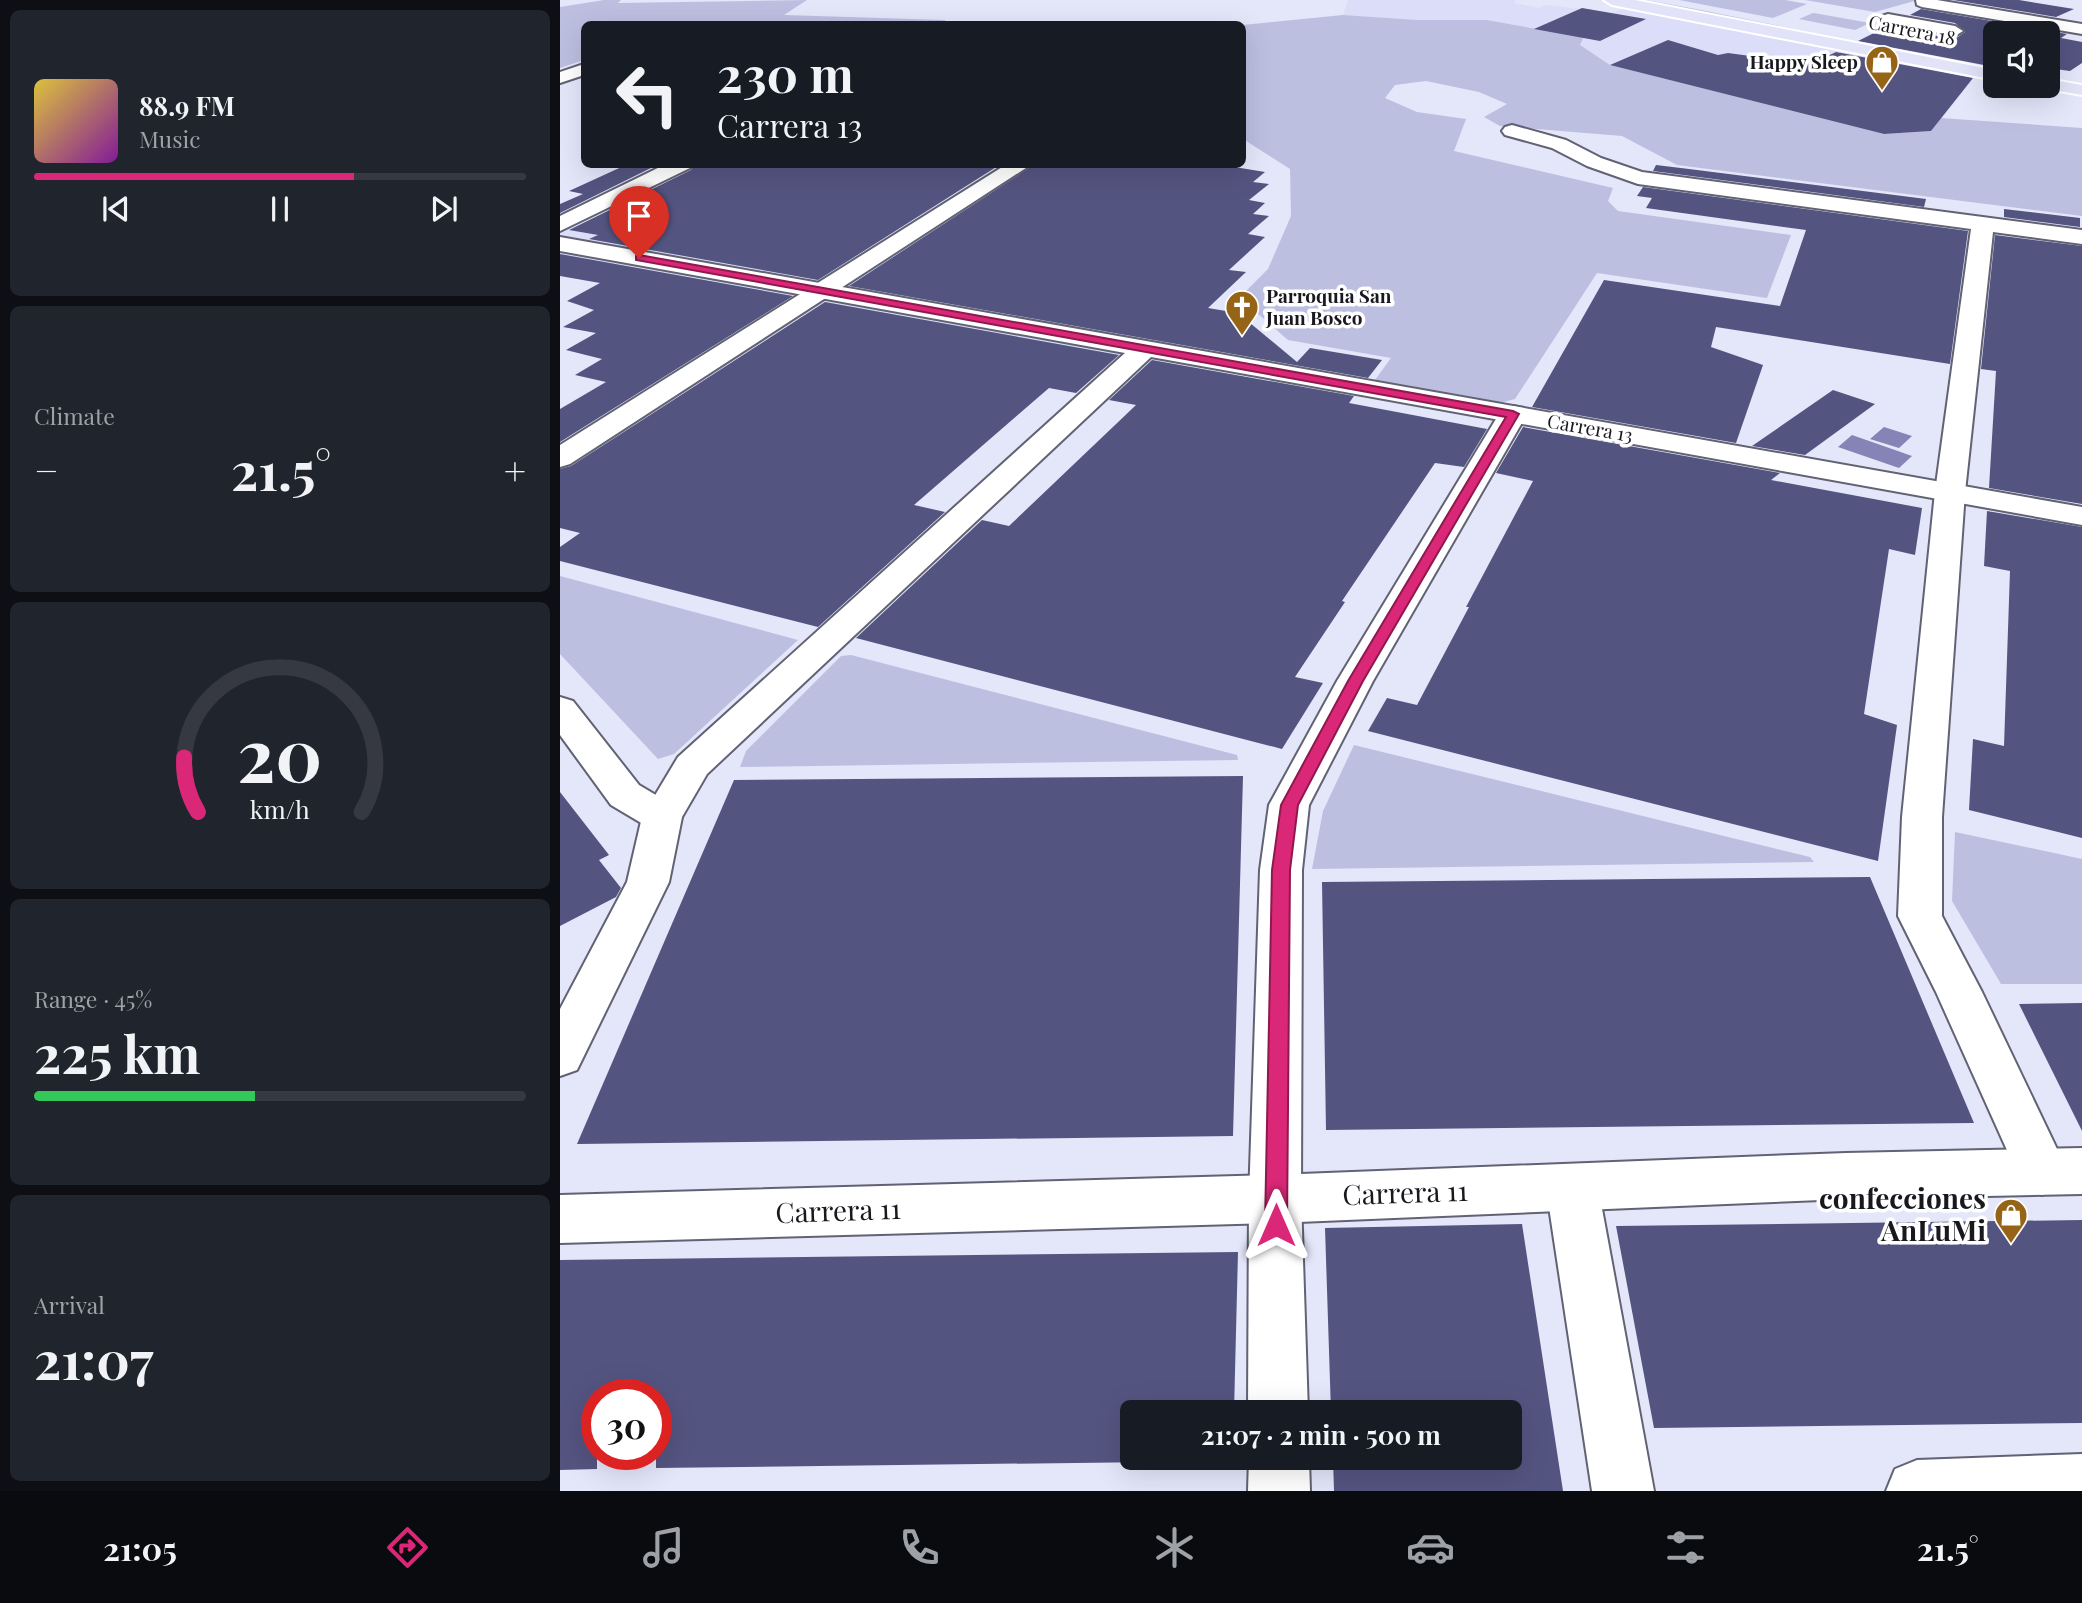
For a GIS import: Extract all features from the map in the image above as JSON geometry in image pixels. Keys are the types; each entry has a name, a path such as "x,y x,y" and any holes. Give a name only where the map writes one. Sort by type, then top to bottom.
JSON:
{"main road":[{"name":"Carrera 18","path":"1612,0 1983,73"},
{"name":"Carrera 18","path":"1656,0 1983,66"},
{"path":"2060,78 2082,82"},
{"path":"2060,86 2082,90"}],"street":[{"path":"1968,33 1888,19 1924,1 2082,29"},
{"path":"560,78 581,70"},
{"path":"1511,131 1559,144 1602,166 1638,178 2082,237"},
{"path":"560,224 675,168"},
{"path":"560,458 1016,168"},
{"path":"1983,224 1950,492 1922,817 1920,916 1959,992 2062,1172"},
{"name":"Carrera 13","path":"560,244 824,289 2082,516"},
{"path":"560,1056 648,882 662,817 692,766 1146,348"},
{"path":"1278,1400 1275,1199 1281,870 1289,805 1355,681 1513,414"},
{"path":"560,709 625,795 662,817"},
{"name":"Carrera 11","path":"560,1219 1275,1199 2062,1172"},
{"path":"1572,1187 1623,1491"},
{"path":"1279,1470 1279,1491"},
{"path":"1917,1491 2082,1485"}],"shaded area":[{"path":"604,0 621,0 618,3 807,0 784,15 945,21 581,21 581,61 560,68 560,7"},
{"path":"1348,0 1516,0 1514,3 1539,8 1546,5 1614,13 1625,8 1726,25 1878,57 1899,71 1971,82 1931,131 1884,134 1610,65 1579,45 1586,33 1553,32 1487,20 1418,20 1343,15"},
{"path":"1628,0 1646,0 1701,10 1983,68 1983,71"},
{"path":"1679,0 1785,0 1807,4 1773,18"},
{"path":"1805,0 1918,0 1875,12"},
{"path":"1813,13 1870,23 1855,30 1799,19"},
{"path":"1343,15 1418,20 1487,20 1553,32 1586,32 1580,45 1610,65 1884,134 1931,131 1941,118 2082,128 2082,216 1677,165 1622,136 1500,126 1484,117 1507,104 1479,92 1426,81 1395,85 1385,98 1417,112 1466,119 1454,151 1613,188 1608,201 1618,211 1791,235 1767,298 1597,273 1515,399 1500,403 1375,380 1391,358 1288,340 1257,313 1218,319 1268,269 1291,216 1290,169 1246,141 1246,25"},
{"path":"560,228 1178,338 1152,367 1105,359 560,258"},
{"path":"1884,427 1912,436 1899,448 1870,439"},
{"path":"1852,435 1912,456 1899,468 1838,447"},
{"path":"560,576 798,640 674,754 658,759 560,654"},
{"path":"851,655 1237,755 1238,760 740,767 746,751 841,656"},
{"path":"1354,745 1810,857 1814,862 1312,869 1323,811"},
{"path":"1955,832 2082,859 2082,984 2001,984 1952,901"}],"building":[{"path":"1953,0 2019,0 2074,9 2056,17"},
{"path":"1582,8 1646,19 1600,41 1534,29"},
{"path":"1921,9 1991,21 1983,21 1983,65 1858,41 1888,26 1955,39 1965,32 1955,23 1910,15"},
{"path":"2060,33 2067,34 2061,38 2082,42 2082,63 2070,71 2060,70"},
{"path":"1668,40 1718,55 1728,53 1811,64 1836,52 1973,78 1931,131 1884,134 1610,65"},
{"path":"1656,165 1926,199 1924,207 1653,171"},
{"path":"619,168 651,168 560,213 560,204 583,194 569,191"},
{"path":"995,168 818,280 589,239 598,235 569,230 691,170"},
{"path":"1029,168 1240,168 1265,172 1253,182 1269,184 1249,200 1265,203 1253,214 1269,216 1248,234 1265,237 1229,270 1246,272 1208,308 1238,313 1297,362 1310,348 1382,360 1368,378 849,286"},
{"path":"1643,187 1968,231 1950,364 1716,327 1711,347 1763,365 1736,443 1532,407 1604,280 1780,306 1806,230 1646,208 1652,198 1637,196"},
{"path":"2004,209 2080,218 2080,227 2004,217"},
{"path":"1995,235 2082,246 2082,504 1989,488 1996,371 1981,369"},
{"path":"560,254 793,296 560,442 560,409 606,382 575,375 602,359 566,350 596,333 563,327 594,310 567,301 600,283 560,276"},
{"path":"825,302 1119,355 1076,393 1049,388 914,505 945,512 818,627 560,561 560,547 580,533 560,528 560,469 571,466"},
{"path":"1152,360 1354,396 1349,403 1487,429 1464,467 1435,463 1342,601 1345,602 1295,677 1323,683 1282,749 856,638 982,520 1009,526 1136,405 1109,400"},
{"path":"1833,390 1875,404 1805,455 1752,446"},
{"path":"1523,427 1780,473 1771,480 1922,508 1915,555 1889,549 1864,714 1897,725 1878,861 1368,731 1387,698 1417,705 1469,607 1466,607 1533,481 1496,473"},
{"path":"1987,511 2082,527 2082,838 1969,810 1973,739 2004,746 2010,571 1984,566"},
{"path":"1243,776 1233,1136 577,1144 734,780"},
{"path":"560,792 609,855 599,860 621,888 616,897 560,926"},
{"path":"1870,877 1974,1123 1326,1130 1322,882"},
{"path":"2082,1003 2082,1131 2019,1004"},
{"path":"2082,1220 2082,1423 1654,1428 1616,1226"},
{"path":"1522,1224 1563,1491 1334,1491 1333,1470 1522,1470 1522,1400 1331,1400 1325,1228"},
{"path":"1238,1252 1234,1400 1120,1400 1120,1462 672,1468 672,1379 581,1379 581,1469 560,1470 560,1260"}],"place":[{"name":"Happy Sleep","path":"1882,92"},
{"name":"Parroquia San Juan Bosco","path":"1242,337"},
{"name":"confecciones AnLuMi","path":"2011,1245"}],"route":[{"path":"639,258 1513,414 1355,681 1289,805 1281,870 1276,1225"}]}
